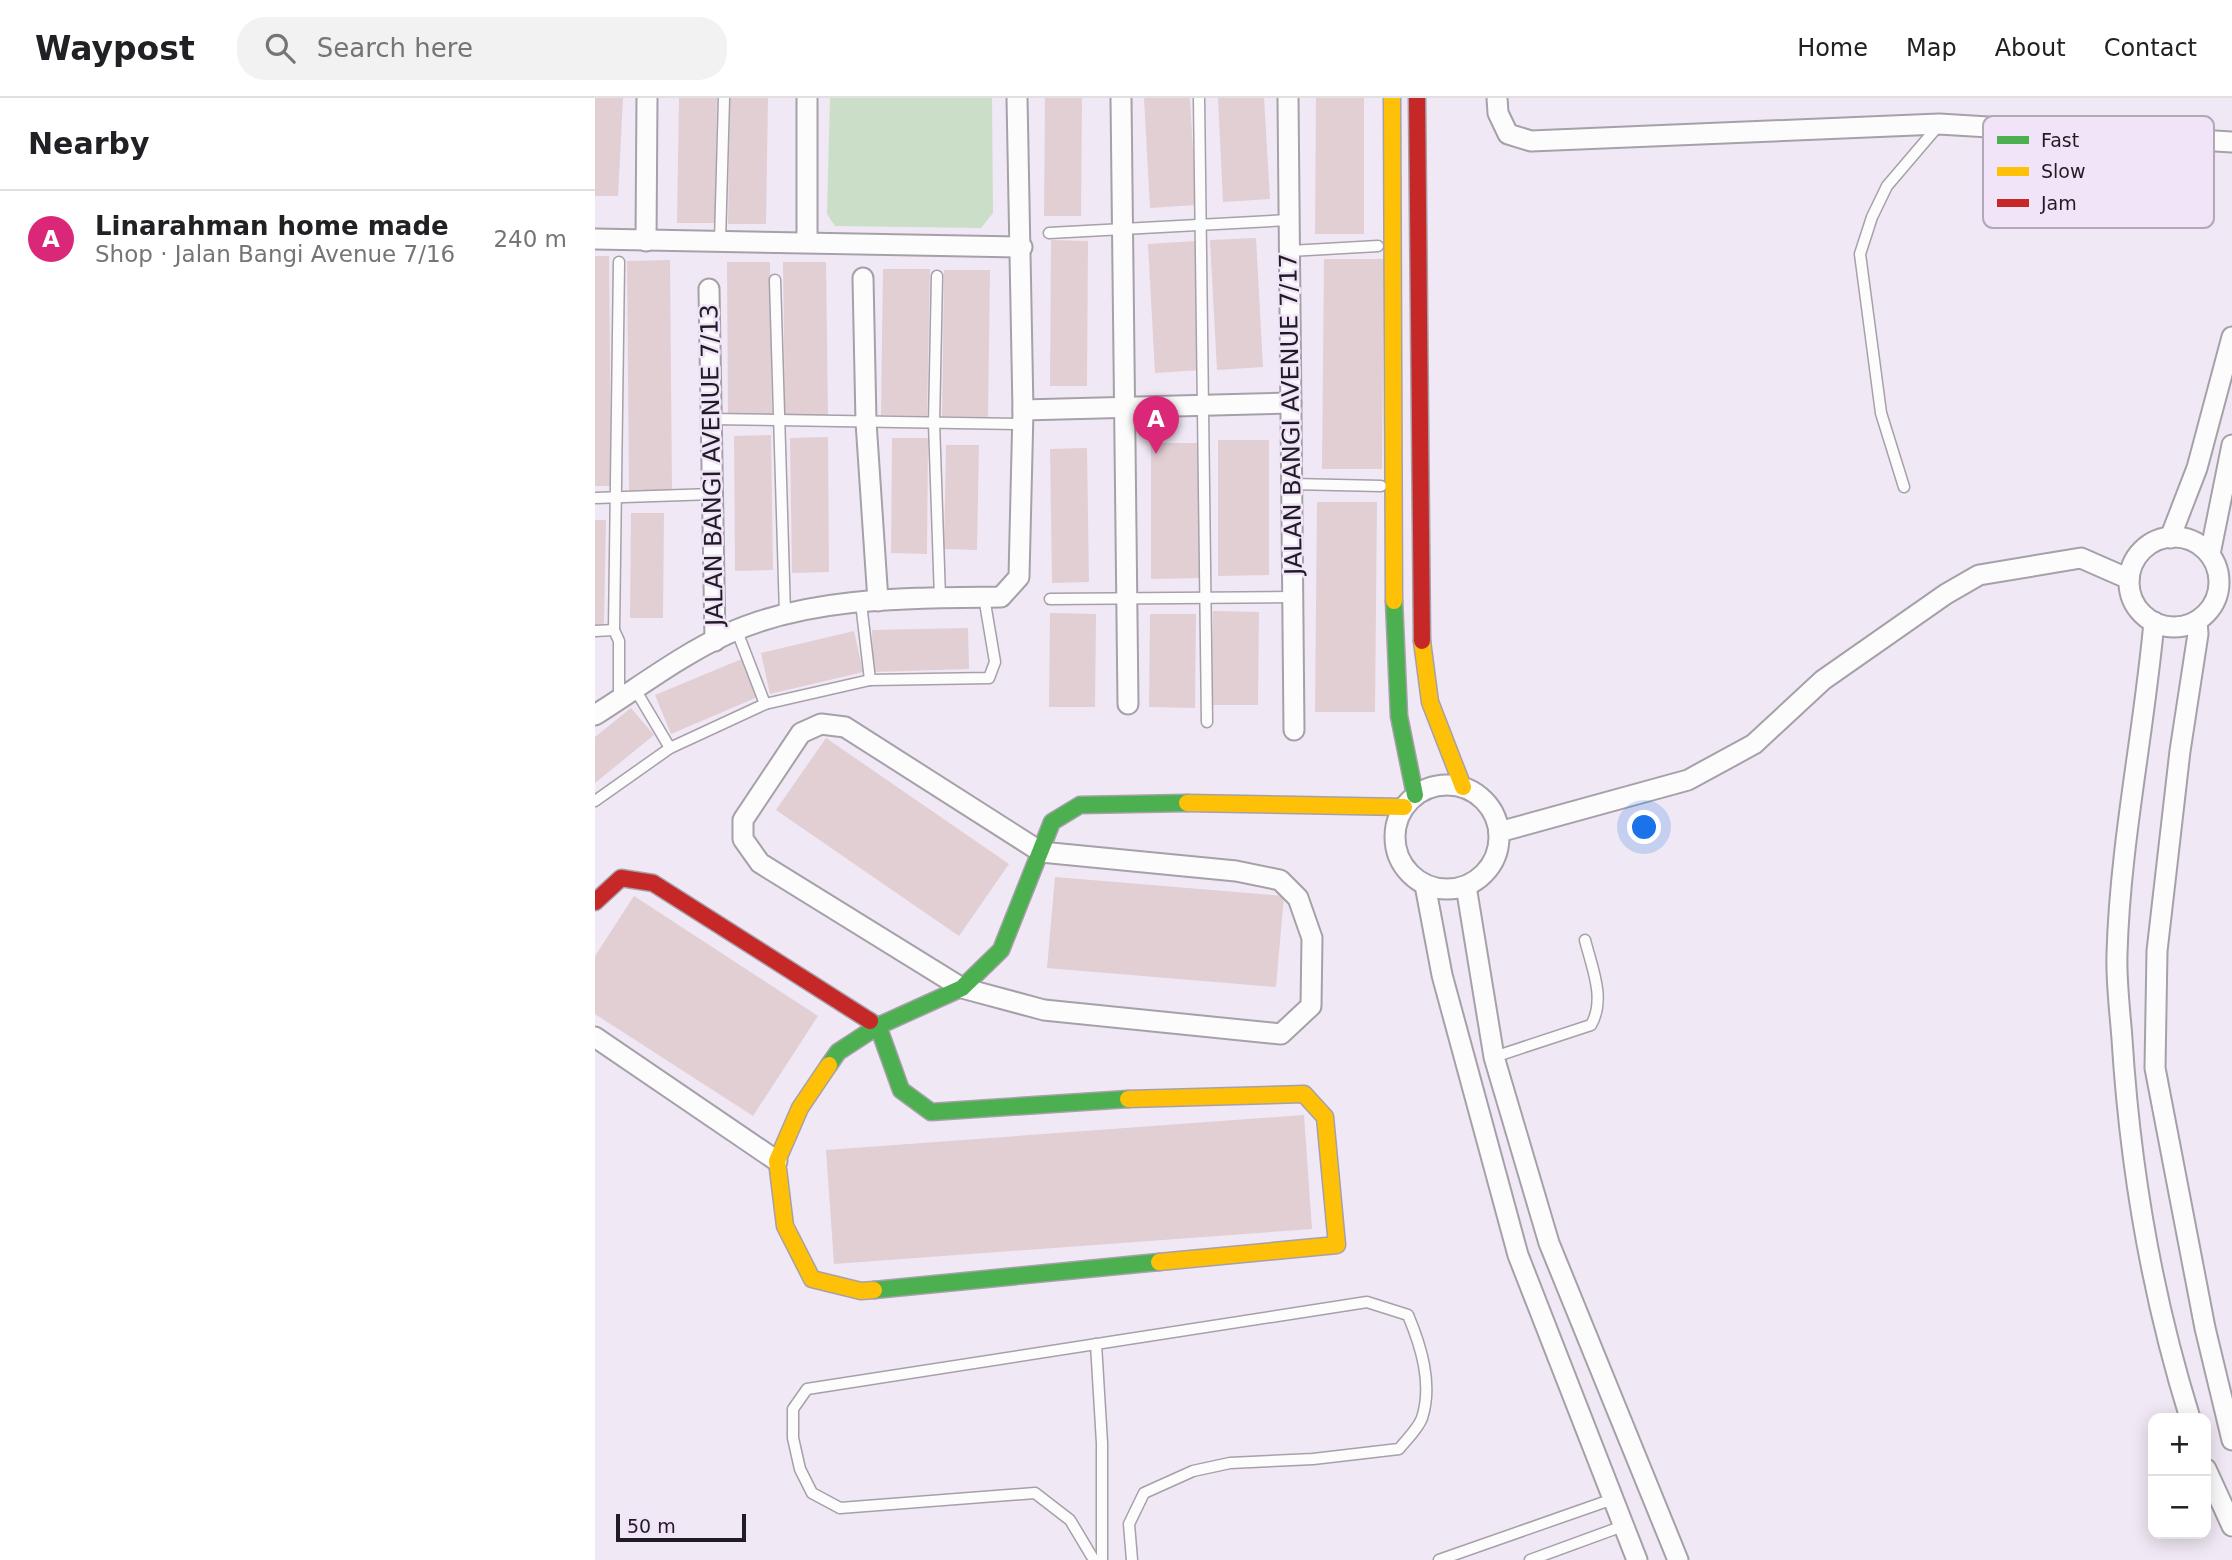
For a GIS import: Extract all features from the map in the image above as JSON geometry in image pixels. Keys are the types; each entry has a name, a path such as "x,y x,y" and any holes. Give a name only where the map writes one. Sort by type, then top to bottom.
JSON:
{"street":[{"path":"646,241 647,98"},
{"path":"807,98 807,241"},
{"path":"595,715 715,641 785,614 869,602 1001,597 1019,577 1023,417 1022,247 1017,98"},
{"path":"1121,98 1128,704"},
{"name":"JALAN BANGI AVENUE 7/17","path":"1288,98 1294,730"},
{"path":"595,902 621,878 653,883 878,1026 901,1090 931,1112 1194,1095 1304,1094 1325,1117 1337,1245 861,1291 811,1279 785,1226 777,1161 800,1108 838,1052 878,1026 962,988 1001,950 1052,822 1080,805 1118,802 1409,801 1438,785 1463,787 1488,804 1499,832 1494,858 1487,870 1466,886 1445,890 1425,885 1410,875 1399,860 1394,842 1396,824 1409,801 1394,654 1392,98"},
{"path":"1417,98 1422,646 1430,702 1463,787"},
{"path":"1497,98 1498,113 1508,134 1531,141 1939,124 1983,127"},
{"path":"2214,141 2232,142"},
{"path":"595,239 1022,247"},
{"path":"863,278 869,602"},
{"name":"JALAN BANGI AVENUE 7/13","path":"709,289 715,641"},
{"path":"2170,538 2197,468 2232,337"},
{"path":"1023,417 1125,407 1291,403"},
{"path":"2210,554 2185,538 2170,538 2147,547 2138,556 2129,579 2135,605 2154,622 2175,627 2197,621 2207,613 2218,590 2219,578 2210,554 2232,445"},
{"path":"1499,832 1688,780 1754,744 1823,680 1946,594 1979,575 2081,558 2129,579"},
{"path":"2197,621 2198,634 2179,751 2157,951 2155,1068 2199,1302 2232,1440"},
{"path":"2154,622 2127,821 2116,956 2125,1087 2144,1227 2165,1338 2188,1413"},
{"path":"821,724 845,727 1041,852 1236,871 1280,880 1298,898 1312,938 1311,1006 1281,1034 1044,1010 962,988 759,863 743,839 743,820 801,733 821,724"},
{"path":"1425,885 1441,975 1518,1255 1637,1560"},
{"path":"1466,886 1494,1057 1549,1243 1678,1560"},
{"path":"595,1037 777,1161"},
{"path":"2209,1476 2232,1526"}],"lane":[{"path":"720,241 724,98"},
{"path":"1199,98 1207,722"},
{"path":"1904,487 1881,413 1860,254 1872,217 1887,186 1939,124"},
{"path":"1049,233 1289,220"},
{"path":"1290,251 1378,246"},
{"path":"619,262 614,630 619,641 627,695 670,748"},
{"path":"937,276 934,423 940,599"},
{"path":"775,280 785,614"},
{"path":"711,419 934,423 1023,417"},
{"path":"1292,484 1381,486"},
{"path":"595,498 713,494"},
{"path":"595,801 670,748 765,704 870,680 989,678 995,662 984,597"},
{"path":"1050,599 1293,597"},
{"path":"869,602 870,680"},
{"path":"595,631 614,630"},
{"path":"737,631 765,704"},
{"path":"1494,1057 1591,1025 1599,1011 1598,993 1585,940"},
{"path":"1094,1560 1070,1520 1035,1493 840,1508 812,1493 800,1469 793,1438 793,1409 807,1389 1367,1302 1408,1315 1423,1350 1426,1394 1422,1420 1399,1449 1313,1459 1230,1463 1193,1471 1144,1493 1129,1524 1132,1560"},
{"path":"1096,1344 1102,1443 1102,1560"},
{"path":"1439,1560 1613,1499"},
{"path":"1530,1560 1623,1526"}],"green space":[{"path":"830,98 992,98 993,213 981,228 835,226 827,214"}],"building":[{"path":"595,98 623,98 618,196 595,196"},
{"path":"679,98 717,98 715,223 677,223"},
{"path":"730,98 768,98 766,224 728,224"},
{"path":"1045,98 1082,98 1081,216 1044,216"},
{"path":"1144,98 1190,98 1196,205 1150,208"},
{"path":"1218,98 1264,98 1270,199 1223,202"},
{"path":"1316,98 1364,98 1364,234 1315,234"},
{"path":"1256,238 1263,367 1217,370 1210,240"},
{"path":"1051,240 1088,241 1087,386 1050,386"},
{"path":"1195,241 1202,370 1155,373 1148,244"},
{"path":"595,256 609,256 611,486 595,486"},
{"path":"1324,259 1384,259 1382,469 1322,469"},
{"path":"670,260 672,491 629,491 627,261"},
{"path":"727,262 770,262 772,417 728,417"},
{"path":"783,262 826,262 828,417 785,417"},
{"path":"883,269 930,269 927,416 881,415"},
{"path":"944,270 990,270 988,417 942,416"},
{"path":"771,435 773,570 735,571 734,436"},
{"path":"828,437 829,572 792,573 790,438"},
{"path":"892,438 928,438 927,554 891,553"},
{"path":"1218,440 1269,440 1269,575 1218,576"},
{"path":"1151,443 1202,443 1202,578 1151,579"},
{"path":"946,445 979,445 977,550 944,549"},
{"path":"1087,448 1089,582 1052,583 1050,449"},
{"path":"1317,502 1377,502 1375,712 1315,712"},
{"path":"631,513 664,513 663,618 630,618"},
{"path":"595,520 606,520 604,625 595,625"},
{"path":"1213,611 1259,612 1258,705 1212,705"},
{"path":"1050,613 1096,614 1095,707 1049,707"},
{"path":"1150,614 1196,614 1195,708 1149,707"},
{"path":"968,628 969,669 873,672 872,630"},
{"path":"854,631 863,672 770,694 761,653"},
{"path":"744,658 760,696 671,734 655,695"},
{"path":"631,708 654,735 595,783 595,737"},
{"path":"826,738 1009,864 959,936 776,810"},
{"path":"1055,877 1284,896 1276,987 1047,968"},
{"path":"634,896 818,1016 753,1116 595,1014 595,956"},
{"path":"1304,1115 1312,1229 834,1264 826,1150"}],"traffic: fast":[{"path":"1394,601 1399,716 1415,795"},
{"path":"829,1065 838,1052 878,1026 962,988 1001,950 1052,822 1080,805 1187,803"},
{"path":"870,1021 878,1026 901,1090 931,1112 1128,1099"},
{"path":"874,1290 1159,1262"}],"traffic: slow":[{"path":"1392,98 1394,601"},
{"path":"1422,641 1430,702 1463,787"},
{"path":"1187,803 1404,807"},
{"path":"829,1065 800,1108 777,1161 785,1226 812,1279 861,1291 874,1290"},
{"path":"1128,1099 1304,1094 1325,1117 1337,1245 1159,1262"}],"traffic: jam":[{"path":"1417,98 1422,641"},
{"path":"595,902 621,878 653,883 870,1021"}],"place":[{"name":"Linarahman home made","path":"1156,454"}]}
